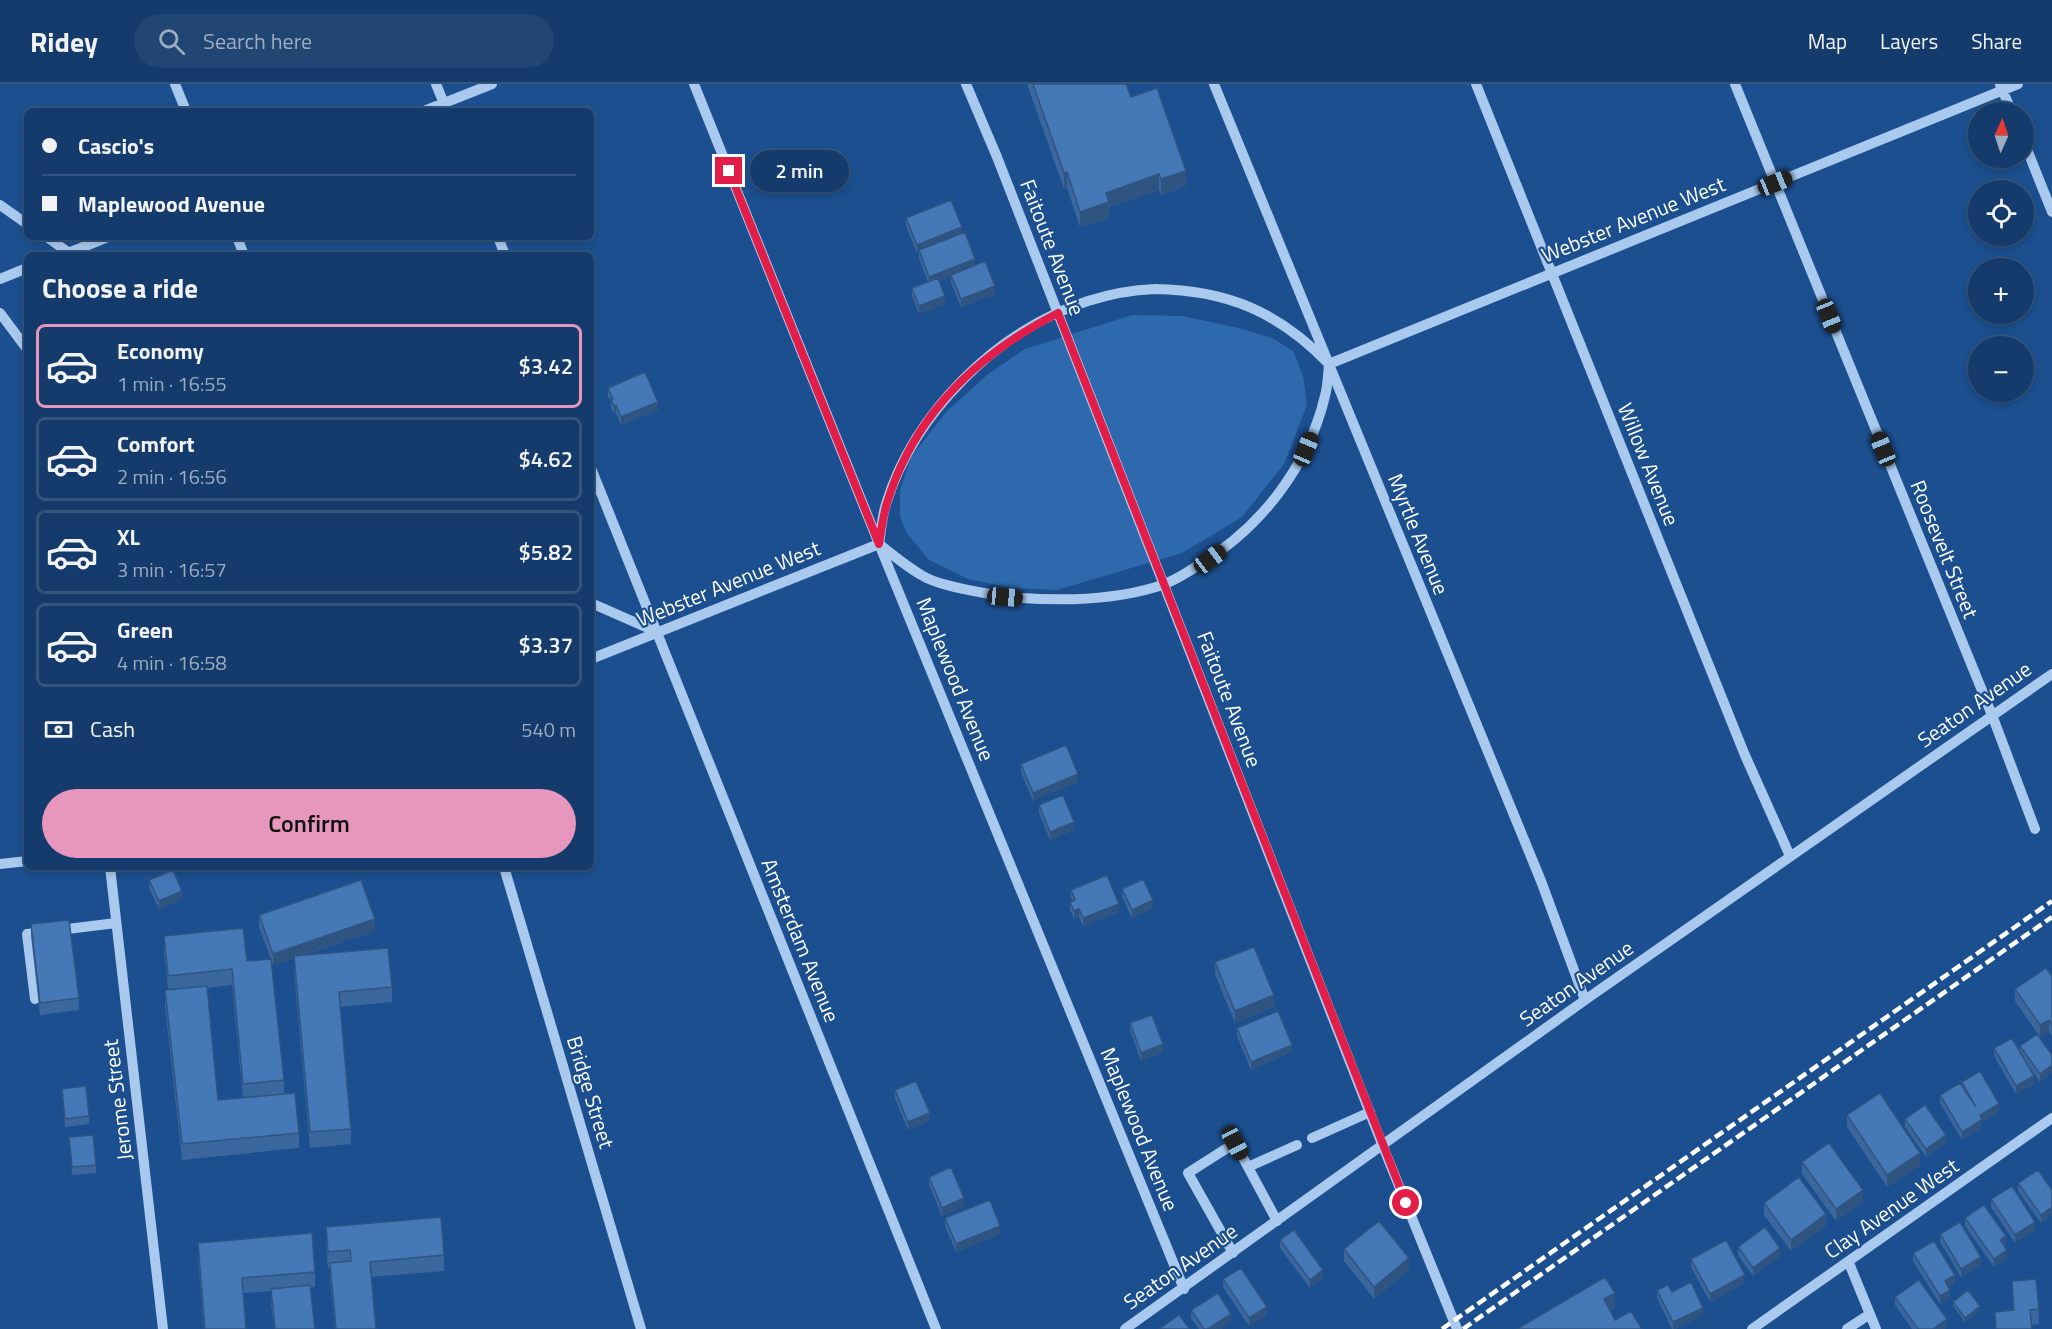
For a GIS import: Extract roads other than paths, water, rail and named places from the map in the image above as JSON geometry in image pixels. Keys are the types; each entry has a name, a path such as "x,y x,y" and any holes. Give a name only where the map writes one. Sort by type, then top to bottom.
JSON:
{"street":[{"path":"175,84 185,108"},
{"path":"436,84 446,107 492,84"},
{"name":"Maplewood Avenue","path":"694,84 879,544 1184,1289"},
{"name":"Faitoute Avenue","path":"966,84 997,157 1382,1144 1457,1329"},
{"name":"Myrtle Avenue","path":"1214,84 1541,881 1585,1000"},
{"name":"Willow Avenue","path":"1476,84 1744,753 1790,856"},
{"name":"Roosevelt Street","path":"1735,84 1992,715 2035,829"},
{"name":"Webster Avenue West","path":"1329,364 1775,183 2001,87 2018,84"},
{"path":"2001,87 2008,102"},
{"path":"2034,167 2052,212"},
{"path":"0,205 24,222"},
{"path":"50,240 65,252"},
{"path":"73,252 101,240"},
{"path":"0,279 24,269"},
{"path":"1155,289 1203,292 1237,302 1270,316 1309,343 1329,364 1326,393 1318,422 1306,449 1275,499 1234,541 1210,559 1164,584 1129,593 1046,600 1005,597 924,578 879,544 886,504 898,473 931,416 952,390 1002,346 1029,328 1058,313 1085,301 1132,291 1155,289"},
{"path":"0,313 24,345"},
{"name":"Amsterdam Avenue","path":"594,475 936,1329"},
{"name":"Webster Avenue West","path":"594,658 879,544"},
{"path":"594,604 657,632"},
{"name":"Seaton Avenue","path":"1125,1329 1585,1000 2052,674"},
{"path":"0,864 24,861"},
{"name":"Jerome Street","path":"110,870 163,1329"},
{"name":"Bridge Street","path":"505,870 642,1329"},
{"path":"35,999 27,934 116,923"},
{"path":"1312,1138 1370,1112"},
{"name":"Clay Avenue West","path":"1752,1329 1849,1263 2052,1118"},
{"path":"1233,1253 1188,1173 1235,1143 1277,1221"},
{"path":"1248,1167 1297,1145"},
{"path":"1849,1263 1876,1329"},
{"path":"1847,1329 1870,1314"}],"railway":[{"path":"1442,1329 2052,901"},
{"path":"1463,1329 2052,917"}]}
